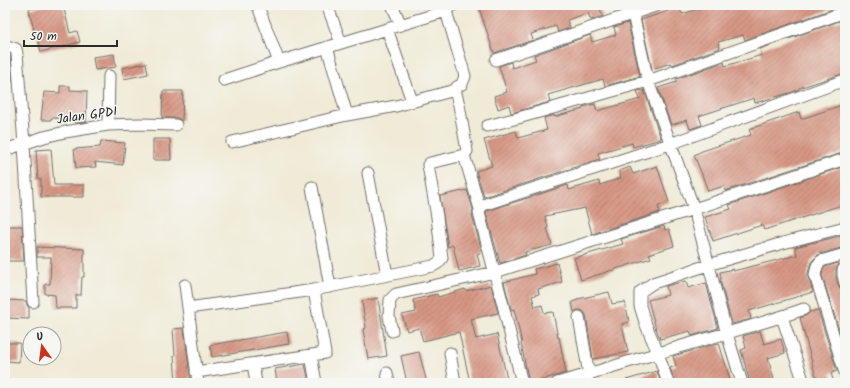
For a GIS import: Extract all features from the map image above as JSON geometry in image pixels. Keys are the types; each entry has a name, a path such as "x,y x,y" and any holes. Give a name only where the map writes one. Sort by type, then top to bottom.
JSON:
{"street":[{"path":"327,5 341,43"},
{"path":"392,5 401,25"},
{"path":"496,60 632,9 658,5"},
{"path":"224,80 401,25 450,8 465,76 462,84 455,90 396,106 347,115 232,142"},
{"path":"259,9 279,62"},
{"path":"632,9 648,81 694,209 727,334 742,383"},
{"path":"487,126 648,81 845,12"},
{"path":"387,29 412,101"},
{"path":"5,48 11,47 16,49 17,54 33,302"},
{"path":"328,47 347,115"},
{"path":"108,125 109,76"},
{"path":"480,209 483,205 670,144 845,80"},
{"path":"455,90 467,151 464,155 480,209 479,213 522,383"},
{"name":"Jalan GPDI","path":"5,150 44,137 108,125 176,125"},
{"path":"188,308 314,290 433,266 442,258 428,165 430,163 464,155"},
{"path":"392,331 390,300 396,294 495,272 845,159"},
{"path":"368,173 387,275"},
{"path":"312,187 330,287"},
{"path":"668,383 640,306 640,292 653,283 708,265 845,227"},
{"path":"845,254 821,261 817,266 815,274 845,373"},
{"path":"845,268 843,270 845,283"},
{"path":"185,285 197,378 253,364 324,353 314,290"},
{"path":"557,383 727,334 804,309"},
{"path":"579,317 589,375"},
{"path":"782,317 804,383"},
{"path":"450,353 455,383"},
{"path":"312,355 316,383"},
{"path":"253,364 256,383"}],"building":[{"path":"47,5 63,5 70,33 77,31 80,42 41,52 37,35 35,35 29,9"},
{"path":"478,5 607,5 608,7 600,9 603,16 591,20 588,13 567,20 570,28 558,32 556,26 531,34 533,40 494,53"},
{"path":"711,5 838,5 838,7 745,40 743,35 718,42 720,48 672,65 671,63 652,69 641,20 679,7 682,14"},
{"path":"845,19 845,73 799,88 793,92 755,103 754,98 699,116 702,125 690,129 687,120 671,125 658,88 677,82 676,79 724,62 725,66 762,55 760,49"},
{"path":"628,23 640,76 605,86 603,79 548,95 550,102 511,113 509,105 498,109 494,96 507,92 499,66 511,62 512,68 536,60 534,55 590,35 592,42 616,35 614,27"},
{"path":"9,54 12,82 5,82 5,55"},
{"path":"114,54 116,67 95,70 93,57"},
{"path":"146,63 148,74 124,79 122,68"},
{"path":"60,86 70,86 70,90 87,91 86,122 74,123 74,118 51,118 51,120 41,120 44,92 60,93"},
{"path":"644,90 661,139 633,147 632,143 598,153 600,159 484,197 476,171 492,166 484,140 516,131 518,138 547,130 544,118 554,115 554,117 595,104 597,111 626,103 640,99 637,91"},
{"path":"163,91 183,91 182,121 177,118 162,118"},
{"path":"845,104 845,152 725,191 724,186 708,191 694,155 751,135 749,129 799,112 801,119"},
{"path":"153,139 170,139 171,160 153,160"},
{"path":"101,141 125,143 123,165 95,162 96,167 76,168 74,149 100,147"},
{"path":"51,149 54,185 84,185 84,197 41,197 41,179 38,179 36,150"},
{"path":"657,166 669,202 658,206 660,212 592,234 585,208 545,216 552,245 525,252 526,255 500,263 486,213 487,211 568,185 569,190 599,181 600,185 621,178 619,171 630,167 633,174"},
{"path":"845,166 845,204 764,230 762,225 713,241 705,217 731,209 729,205"},
{"path":"467,190 473,209 472,215 482,252 477,254 480,266 459,271 453,245 448,247 440,196"},
{"path":"5,226 22,226 24,261 5,261"},
{"path":"664,226 665,230 669,229 674,246 649,254 651,258 581,280 574,258 623,244 621,239"},
{"path":"840,236 841,239 845,238 845,247 819,254 811,262 808,277 813,292 749,311 751,319 732,324 720,280 720,272 733,269 733,271 797,255 795,247"},
{"path":"37,247 84,249 84,277 82,277 81,295 76,295 76,308 56,308 55,295 45,294 45,284 50,284 51,257 37,257"},
{"path":"557,263 562,282 538,289 539,294 532,296 535,307 542,305 544,313 553,312 566,373 529,383 514,309 511,310 504,282 535,274 534,269"},
{"path":"838,263 836,277 838,285 840,288 845,290 845,349 822,275 825,267"},
{"path":"686,281 688,288 706,283 718,328 692,336 690,331 660,339 648,300 668,295 666,286"},
{"path":"491,285 498,313 471,319 476,339 497,334 507,379 489,383 470,383 459,332 423,341 419,328 407,331 402,315 416,312 413,300 437,294 438,297 465,289 466,291"},
{"path":"609,292 612,304 625,302 629,322 622,324 628,352 593,359 586,315 581,310 574,312 572,302 578,299"},
{"path":"378,298 387,356 368,359 363,329 366,328 362,301"},
{"path":"5,300 26,301 29,308 29,319 5,318"},
{"path":"818,310 837,371 831,373 834,383 819,383 800,318 810,312"},
{"path":"184,328 191,383 176,383 173,329"},
{"path":"760,331 764,344 781,339 785,353 768,358 775,383 750,383 741,350 746,348 743,336"},
{"path":"287,332 289,344 212,357 210,345"},
{"path":"5,343 20,343 19,362 5,361"},
{"path":"719,343 731,383 675,383 670,368 676,366 673,356"},
{"path":"419,352 427,383 407,383 401,356"},
{"path":"305,364 309,383 277,383 275,369"},
{"path":"657,371 661,383 626,383 626,380"}]}
